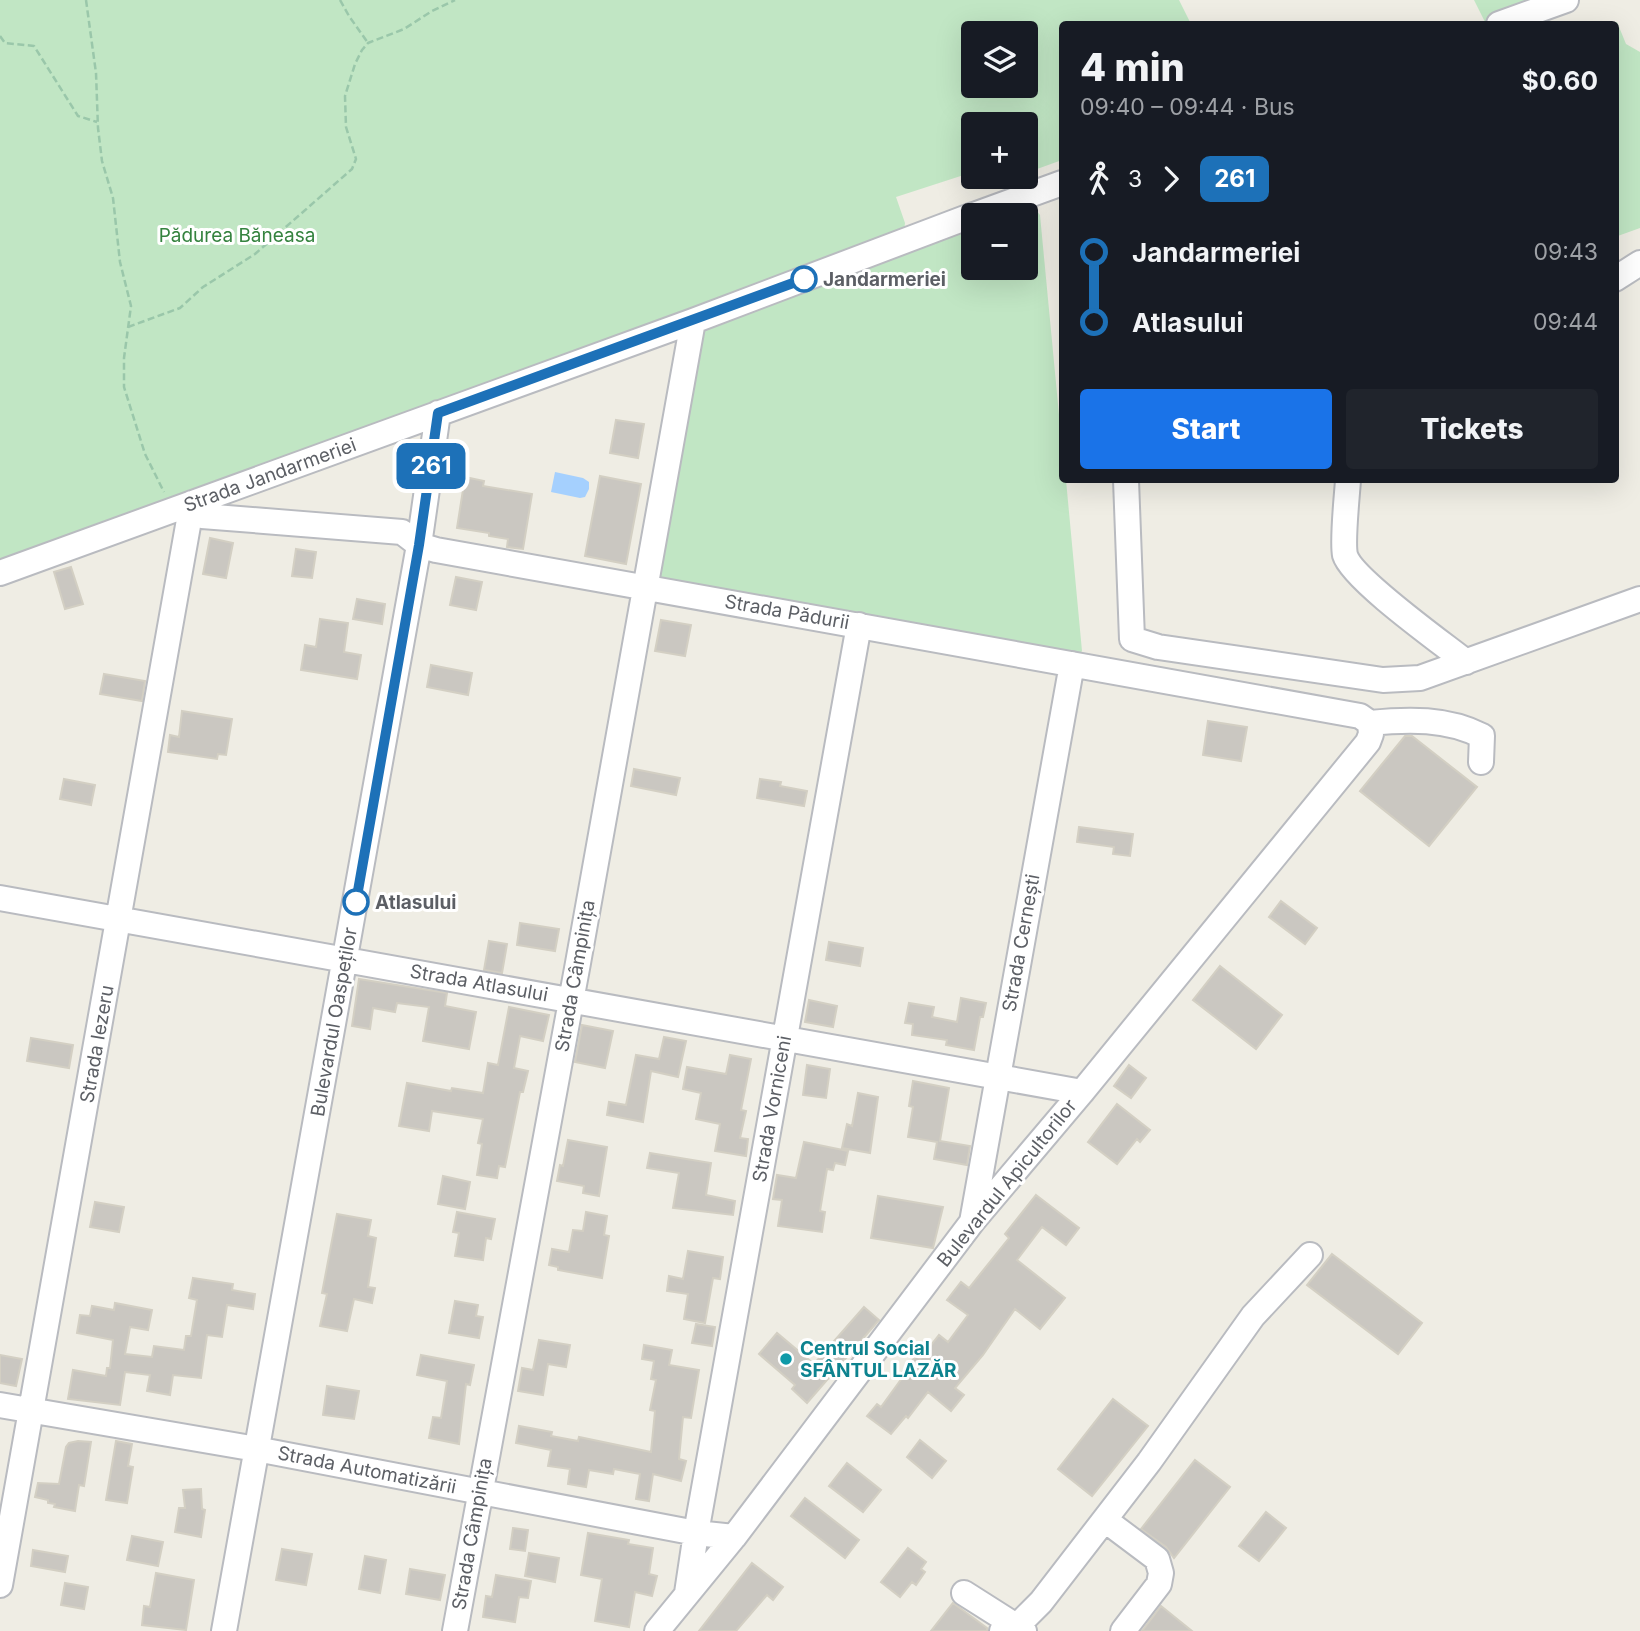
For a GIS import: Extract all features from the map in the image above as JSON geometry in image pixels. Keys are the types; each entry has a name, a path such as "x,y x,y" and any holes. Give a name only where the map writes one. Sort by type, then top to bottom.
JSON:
{"street":[{"path":"1507,21 1566,0"},
{"name":"Strada Jandarmeriei","path":"1006,203 1059,184"},
{"name":"Strada Jandarmeriei","path":"0,573 693,321 961,220"},
{"path":"1619,276 1640,263"},
{"name":"Strada Câmpinița","path":"455,1631 693,321"},
{"name":"Bulevardul Oaspeților","path":"224,1631 419,545 438,413"},
{"path":"1126,483 1132,639 1158,647 1382,680 1420,678 1640,599"},
{"path":"1348,483 1345,554 1350,566 1372,587 1466,662"},
{"name":"Strada Pădurii","path":"183,507 208,517 402,532 419,545 436,550 1360,716 1369,733"},
{"name":"Strada Iezeru","path":"0,1585 119,919 183,507"},
{"name":"Strada Vorniceni","path":"687,1593 859,625"},
{"name":"Strada Cernești","path":"972,1222 1072,664"},
{"path":"1369,733 1402,719 1426,720 1472,731 1482,736 1481,762"},
{"name":"Bulevardul Apicultorilor","path":"657,1631 734,1536 972,1222 1082,1092 1369,733"},
{"name":"Strada Atlasului","path":"0,898 1082,1092"},
{"path":"964,1593 1015,1629 1041,1602 1149,1462 1252,1316 1310,1255"},
{"name":"Strada Automatizării","path":"0,1405 256,1449 696,1533 734,1536"},
{"path":"1105,1520 1157,1559 1161,1573 1159,1584 1123,1631"}],"path":[{"path":"86,0 96,73 102,161 113,198 120,262 131,306 124,358 124,387 145,454 183,507"},
{"path":"340,0 368,43"},
{"path":"128,327 180,307 203,287 255,254 352,169 356,159 346,127 345,96 355,64 368,43 404,29 455,0"},
{"path":"0,36 5,43 34,46 78,116 98,123"}],"green space":[{"name":"Pădurea Băneasa","path":"0,0 1179,0 1190,21 1059,21 1059,161 1038,169 1038,112 961,112 961,176 896,197 905,223 903,240 961,219 961,280 1038,280 1038,212 1040,215 1059,414 1059,483 1066,483 1082,651 1072,664 645,587 693,322 0,573"},
{"path":"1474,0 1566,0 1507,21 1484,21"},
{"path":"1619,27 1626,44 1640,52 1640,228 1619,236"},
{"name":"Pădurea Băneasa","path":"1025,196 1031,203 1006,203"}],"water":[{"path":"555,472 583,478 589,482 585,497 551,492"}],"building":[{"path":"616,420 644,424 638,458 610,453"},
{"path":"600,476 641,484 626,564 585,556"},
{"path":"465,477 484,481 483,486 532,494 523,549 507,547 508,539 457,528"},
{"path":"210,538 233,543 226,578 203,574"},
{"path":"296,549 316,552 312,578 292,576"},
{"path":"71,567 83,604 65,609 54,572"},
{"path":"456,577 482,582 476,610 450,605"},
{"path":"357,599 385,604 382,624 353,619"},
{"path":"320,619 348,623 344,652 361,655 357,679 301,670 305,645 316,647"},
{"path":"661,620 691,625 685,656 655,651"},
{"path":"431,665 472,673 468,695 427,687"},
{"path":"104,674 145,681 142,701 100,694"},
{"path":"182,711 232,719 226,755 218,754 217,759 168,752 170,735 179,737"},
{"path":"1208,721 1247,727 1241,761 1203,755"},
{"path":"1405,736 1412,736 1477,787 1429,846 1360,791"},
{"path":"634,769 680,778 676,795 631,786"},
{"path":"64,779 95,785 91,805 60,799"},
{"path":"760,779 781,782 780,786 807,791 804,806 757,798"},
{"path":"1079,827 1133,834 1130,856 1113,854 1114,847 1077,842"},
{"path":"1281,901 1317,928 1305,944 1269,917"},
{"path":"520,923 559,929 555,951 517,945"},
{"path":"489,941 507,944 502,973 484,970"},
{"path":"829,942 863,948 860,966 826,960"},
{"path":"1220,966 1282,1015 1256,1049 1193,1000"},
{"path":"359,979 447,993 445,1006 476,1012 469,1049 423,1041 429,1007 397,1003 395,1012 373,1008 370,1029 352,1026"},
{"path":"961,998 986,1003 983,1017 980,1017 974,1050 946,1045 947,1040 912,1035 913,1024 905,1023 909,1003 934,1007 932,1017 957,1022"},
{"path":"809,1000 837,1006 833,1027 805,1022"},
{"path":"509,1007 549,1015 543,1041 520,1036 514,1068 528,1071 523,1092 520,1092 505,1167 499,1166 497,1178 477,1175 482,1144 478,1143 483,1119 432,1111 429,1131 399,1126 407,1083 451,1091 452,1088 483,1093 488,1063 498,1065"},
{"path":"582,1025 613,1031 605,1068 575,1062"},
{"path":"664,1037 686,1041 678,1077 651,1071 643,1122 607,1115 609,1102 626,1105 636,1055 659,1059"},
{"path":"31,1038 73,1045 69,1068 27,1061"},
{"path":"730,1055 751,1059 741,1110 746,1111 740,1138 748,1139 746,1156 715,1151 720,1124 696,1119 701,1093 683,1089 687,1067 726,1074"},
{"path":"807,1065 830,1069 826,1098 803,1095"},
{"path":"1129,1065 1146,1078 1131,1098 1114,1086"},
{"path":"913,1081 949,1088 940,1141 970,1146 967,1165 934,1159 937,1142 908,1137 913,1107 909,1106"},
{"path":"858,1093 878,1097 870,1153 842,1148 847,1124 852,1126"},
{"path":"1117,1104 1150,1130 1140,1142 1137,1139 1117,1164 1088,1142"},
{"path":"568,1140 607,1147 599,1196 583,1193 584,1186 557,1181"},
{"path":"804,1142 848,1151 845,1165 835,1163 833,1170 827,1169 820,1211 825,1212 822,1232 778,1226 782,1200 773,1199 777,1175 796,1178"},
{"path":"650,1153 711,1163 706,1195 735,1201 733,1215 673,1208 679,1173 647,1168"},
{"path":"443,1176 470,1182 465,1209 438,1204"},
{"path":"1036,1195 1079,1228 1066,1245 1042,1227 1017,1260 1065,1298 1040,1329 1015,1309 983,1355 955,1388 964,1395 951,1411 928,1392 908,1418 906,1416 891,1434 867,1416 877,1404 881,1407 902,1378 899,1376 916,1356 920,1359 939,1335 948,1342 968,1315 947,1300 961,1282 969,1288 1009,1238 1005,1234"},
{"path":"878,1196 943,1207 933,1248 871,1238"},
{"path":"95,1202 124,1207 119,1232 90,1227"},
{"path":"457,1212 495,1219 491,1239 486,1238 483,1260 455,1256 459,1233 453,1232"},
{"path":"586,1212 607,1216 604,1235 609,1236 602,1278 558,1270 558,1267 549,1265 552,1249 569,1252 573,1230 583,1231"},
{"path":"337,1214 371,1220 368,1236 376,1238 368,1287 375,1288 372,1303 354,1299 347,1331 320,1326 327,1294 322,1293"},
{"path":"688,1251 723,1257 720,1279 713,1278 705,1323 684,1319 688,1294 667,1291 669,1276 683,1279"},
{"path":"1332,1254 1422,1323 1398,1354 1307,1285"},
{"path":"193,1278 233,1284 232,1290 255,1294 253,1309 227,1305 222,1337 207,1335 201,1378 173,1375 170,1395 147,1391 150,1375 125,1372 120,1405 68,1399 73,1370 106,1376 107,1368 110,1368 113,1340 77,1333 80,1315 90,1316 92,1306 114,1310 115,1303 152,1310 148,1330 130,1327 125,1354 152,1357 154,1346 184,1350 186,1336 191,1336 197,1300 189,1298"},
{"path":"455,1301 478,1305 476,1316 483,1317 479,1338 449,1333"},
{"name":"Centrul Social SFÂNTUL LAZĂR","path":"864,1307 879,1320 807,1403 792,1389 795,1385 759,1354 777,1333 814,1364"},
{"path":"696,1324 715,1327 712,1346 692,1343"},
{"path":"539,1340 570,1345 566,1367 548,1364 543,1395 518,1391 522,1368 533,1370"},
{"path":"644,1345 672,1350 669,1365 699,1370 691,1418 683,1417 679,1459 686,1461 681,1481 653,1474 649,1501 636,1499 640,1474 614,1469 613,1474 589,1470 586,1487 568,1484 570,1469 548,1466 551,1450 516,1443 519,1426 552,1432 551,1436 578,1441 579,1437 651,1452 655,1411 650,1410 656,1380 651,1379 654,1361 642,1359"},
{"path":"0,1355 22,1359 16,1386 0,1383"},
{"path":"421,1355 474,1365 470,1385 466,1384 459,1444 429,1438 433,1417 441,1418 447,1381 417,1375"},
{"path":"327,1386 359,1391 354,1419 323,1415"},
{"path":"1113,1399 1148,1426 1092,1496 1058,1469"},
{"path":"920,1440 946,1461 932,1478 907,1457"},
{"path":"116,1441 132,1444 128,1466 133,1467 127,1503 106,1500"},
{"path":"91,1442 84,1486 79,1485 75,1511 54,1507 55,1504 48,1503 48,1500 35,1497 38,1483 59,1484 66,1447 69,1443"},
{"path":"1195,1460 1230,1487 1174,1558 1166,1547 1141,1529"},
{"path":"847,1463 881,1490 863,1512 829,1486"},
{"path":"201,1489 202,1509 205,1510 201,1537 175,1532 179,1508 185,1508 183,1490"},
{"path":"805,1498 859,1540 845,1558 791,1516"},
{"path":"1266,1512 1286,1528 1259,1561 1239,1546"},
{"path":"513,1528 528,1530 525,1551 510,1549"},
{"path":"588,1533 629,1540 628,1544 653,1548 649,1574 657,1576 652,1596 635,1592 629,1627 595,1621 602,1579 581,1575"},
{"path":"132,1536 163,1542 158,1566 127,1560"},
{"path":"908,1548 926,1562 921,1569 925,1572 916,1585 912,1582 900,1597 881,1582"},
{"path":"282,1549 312,1554 306,1585 276,1580"},
{"path":"33,1550 68,1556 65,1572 31,1566"},
{"path":"529,1553 559,1558 555,1582 525,1576"},
{"path":"365,1556 386,1560 380,1593 359,1589"},
{"path":"752,1563 783,1587 773,1600 767,1595 736,1631 699,1631"},
{"path":"410,1569 445,1575 440,1600 406,1594"},
{"path":"156,1573 194,1580 186,1630 142,1625 144,1606 150,1607"},
{"path":"496,1575 531,1581 528,1598 519,1597 515,1622 483,1617 486,1596 492,1597"},
{"path":"65,1583 88,1587 84,1609 61,1605"},
{"path":"953,1603 987,1628 987,1631 931,1631"},
{"path":"1161,1606 1192,1631 1142,1631"}],"bus line":[{"name":"261","path":"356,902 419,545 438,413 804,279"}],"place":[{"name":"Jandarmeriei","path":"804,279"},
{"name":"Atlasului","path":"356,902"},
{"name":"Centrul Social SFÂNTUL LAZĂR","path":"786,1359"}]}
